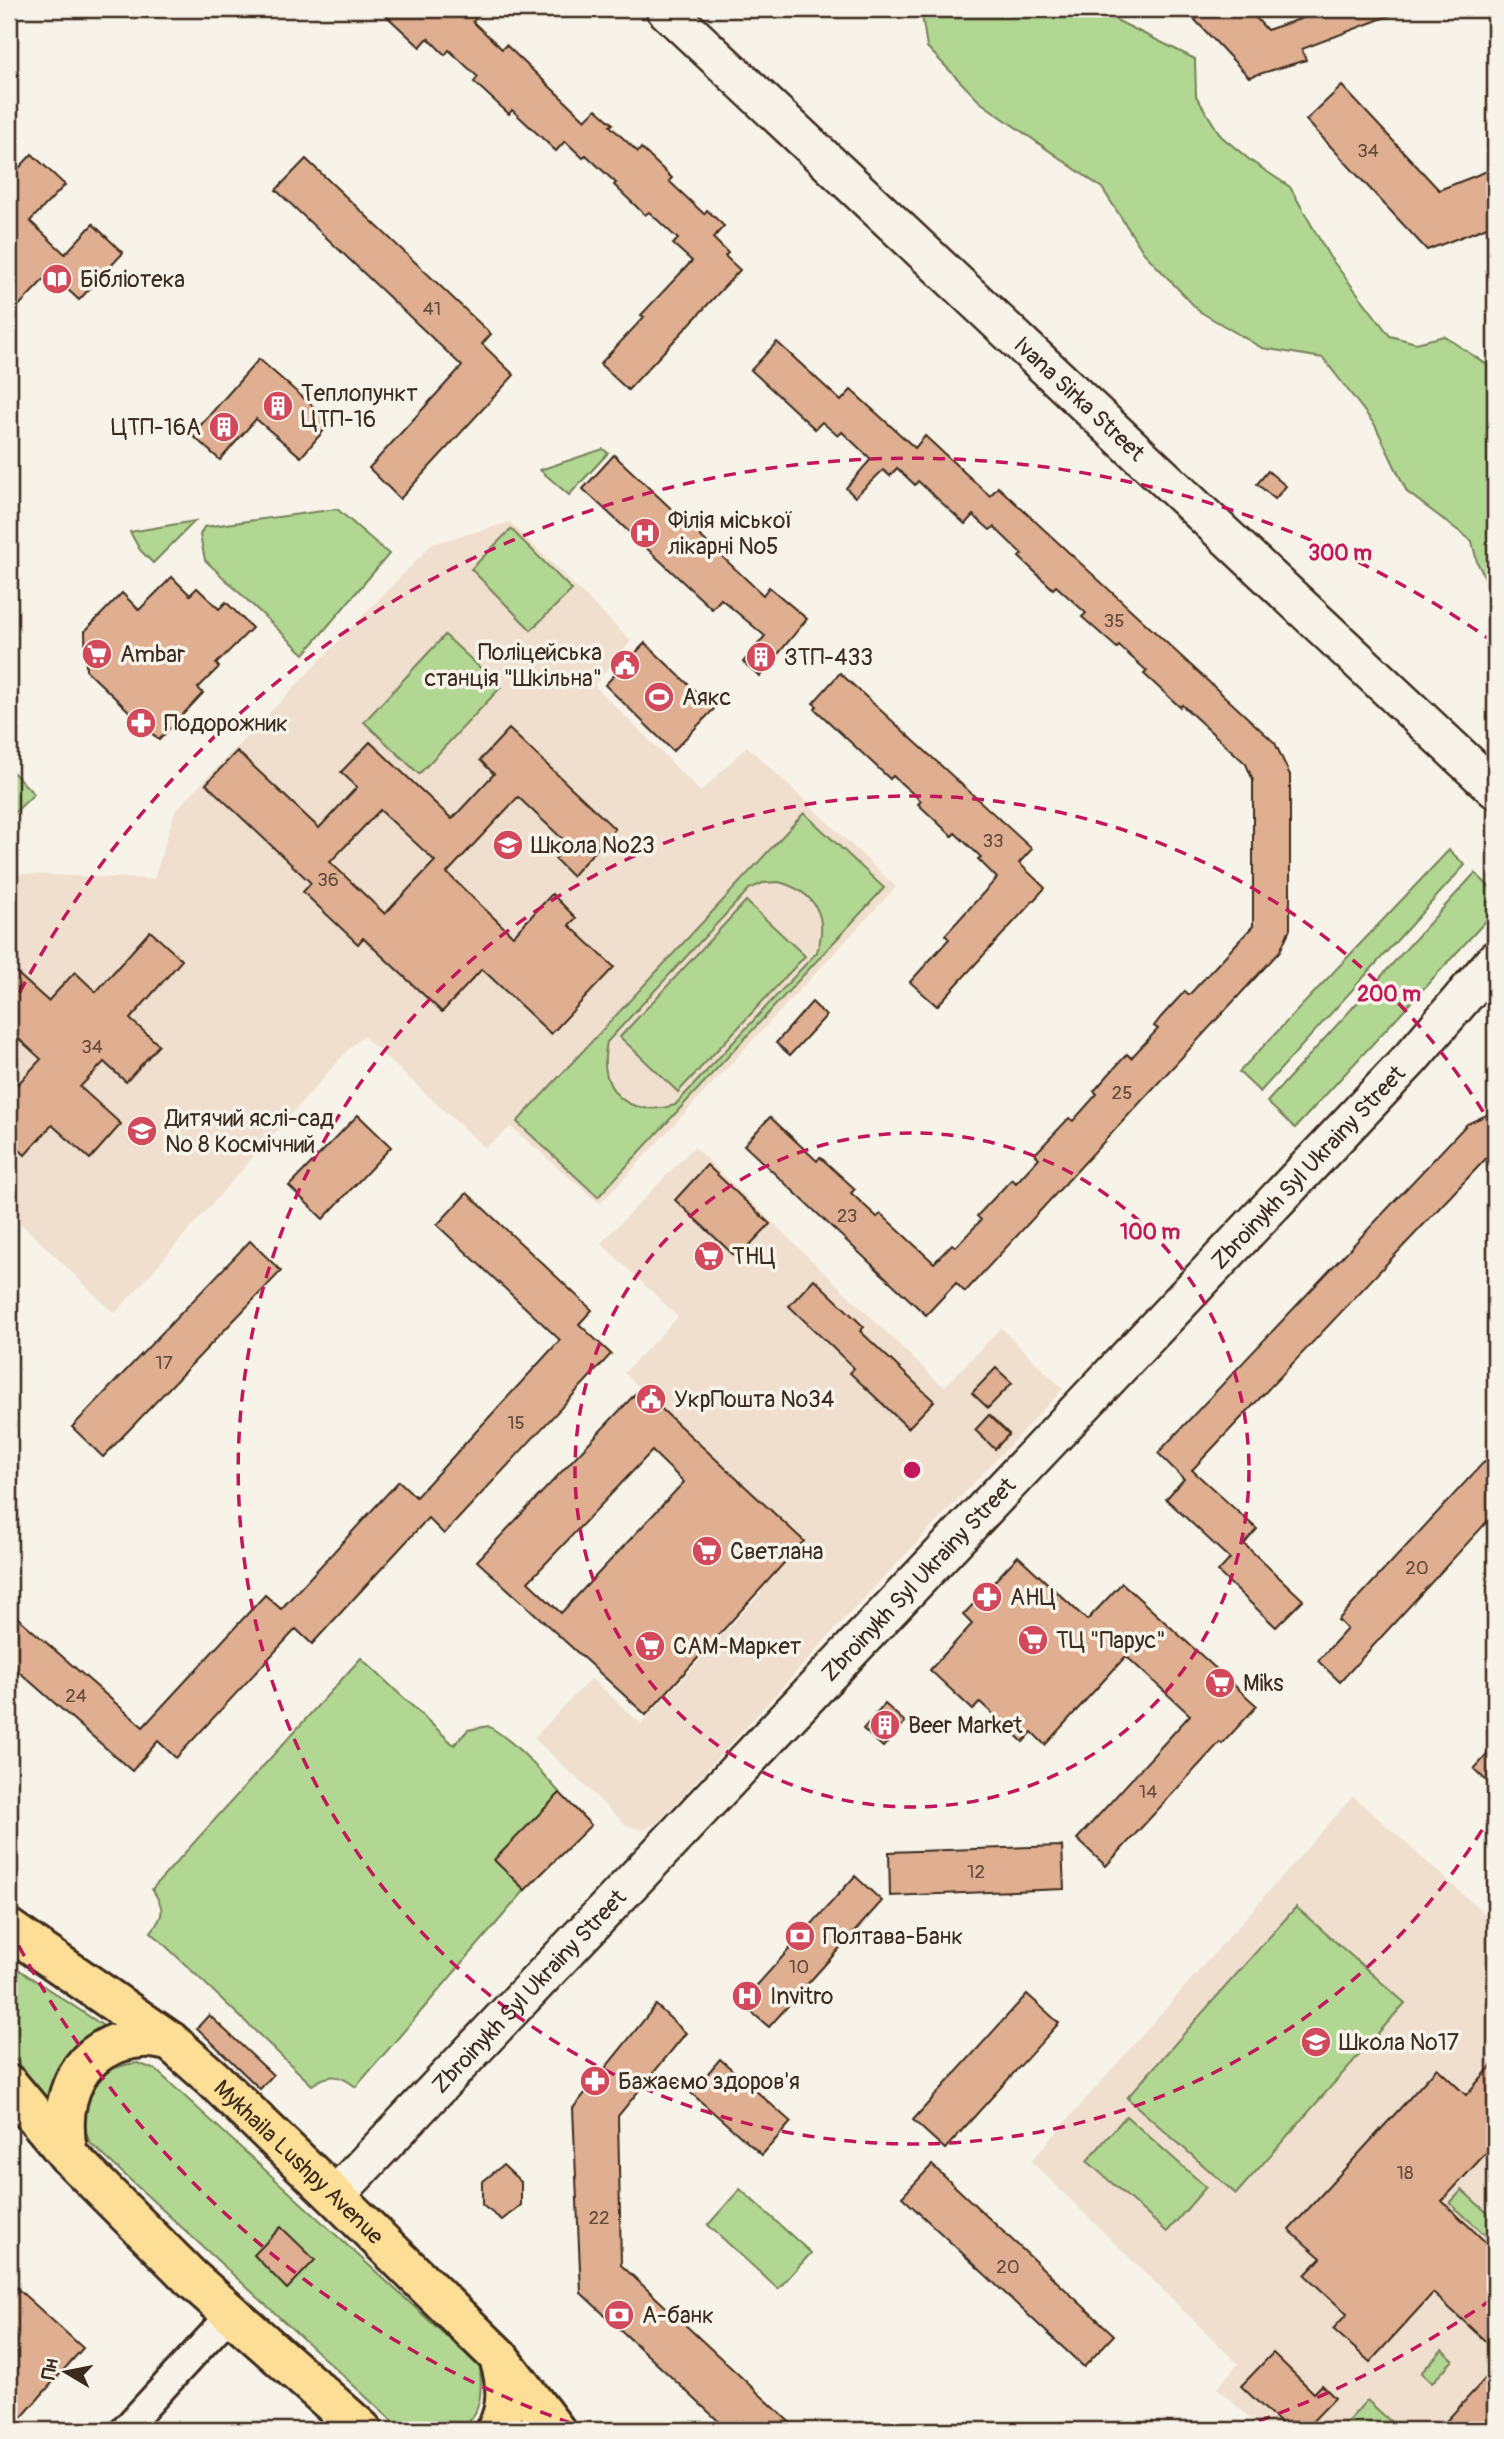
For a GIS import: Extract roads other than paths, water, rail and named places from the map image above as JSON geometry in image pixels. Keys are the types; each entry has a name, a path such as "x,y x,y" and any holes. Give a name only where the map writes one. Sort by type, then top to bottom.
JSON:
{"main road":[{"name":"Mykhaila Lushpy Avenue","path":"9,1929 170,2041 211,2077 499,2357 555,2430"},
{"path":"68,2155 64,2117 68,2092 80,2070 98,2053 120,2041 145,2038 170,2041"},
{"path":"9,2085 68,2155 191,2278 362,2430"},
{"path":"496,2430 506,2404 506,2380 499,2357"}],"street":[{"name":"Ivana Sirka Street","path":"665,9 1495,789"},
{"name":"Zbroinykh Syl Ukrainy Street","path":"335,2196 1411,1058 1495,960"},
{"path":"124,2430 230,2315"}],"place":[{"name":"Бібліотека","path":"57,279"},
{"name":"Теплопункт ЦТП-16","path":"278,406"},
{"name":"ЦТП-16А","path":"224,427"},
{"name":"Філія міської лікарні №5","path":"645,533"},
{"name":"Ambar","path":"97,654"},
{"name":"ЗТП-433","path":"761,657"},
{"name":"Поліцейська станція \"Шкільна\"","path":"625,665"},
{"name":"Аякс","path":"659,697"},
{"name":"Подорожник","path":"141,723"},
{"name":"Школа №23","path":"508,845"},
{"name":"Дитячий яслі-сад № 8 Космічний","path":"142,1131"},
{"name":"ТНЦ","path":"709,1256"},
{"name":"УкрПошта №34","path":"651,1399"},
{"name":"Светлана","path":"707,1551"},
{"name":"АНЦ","path":"987,1597"},
{"name":"ТЦ \"Парус\"","path":"1033,1640"},
{"name":"САМ-Маркет","path":"650,1646"},
{"name":"Miks","path":"1220,1683"},
{"name":"Beer Market","path":"885,1725"},
{"name":"Полтава-Банк","path":"800,1936"},
{"name":"Invitro","path":"747,1996"},
{"name":"Школа №17","path":"1316,2042"},
{"name":"Бажаємо здоров'я","path":"595,2081"},
{"name":"А-банк","path":"619,2315"}]}
